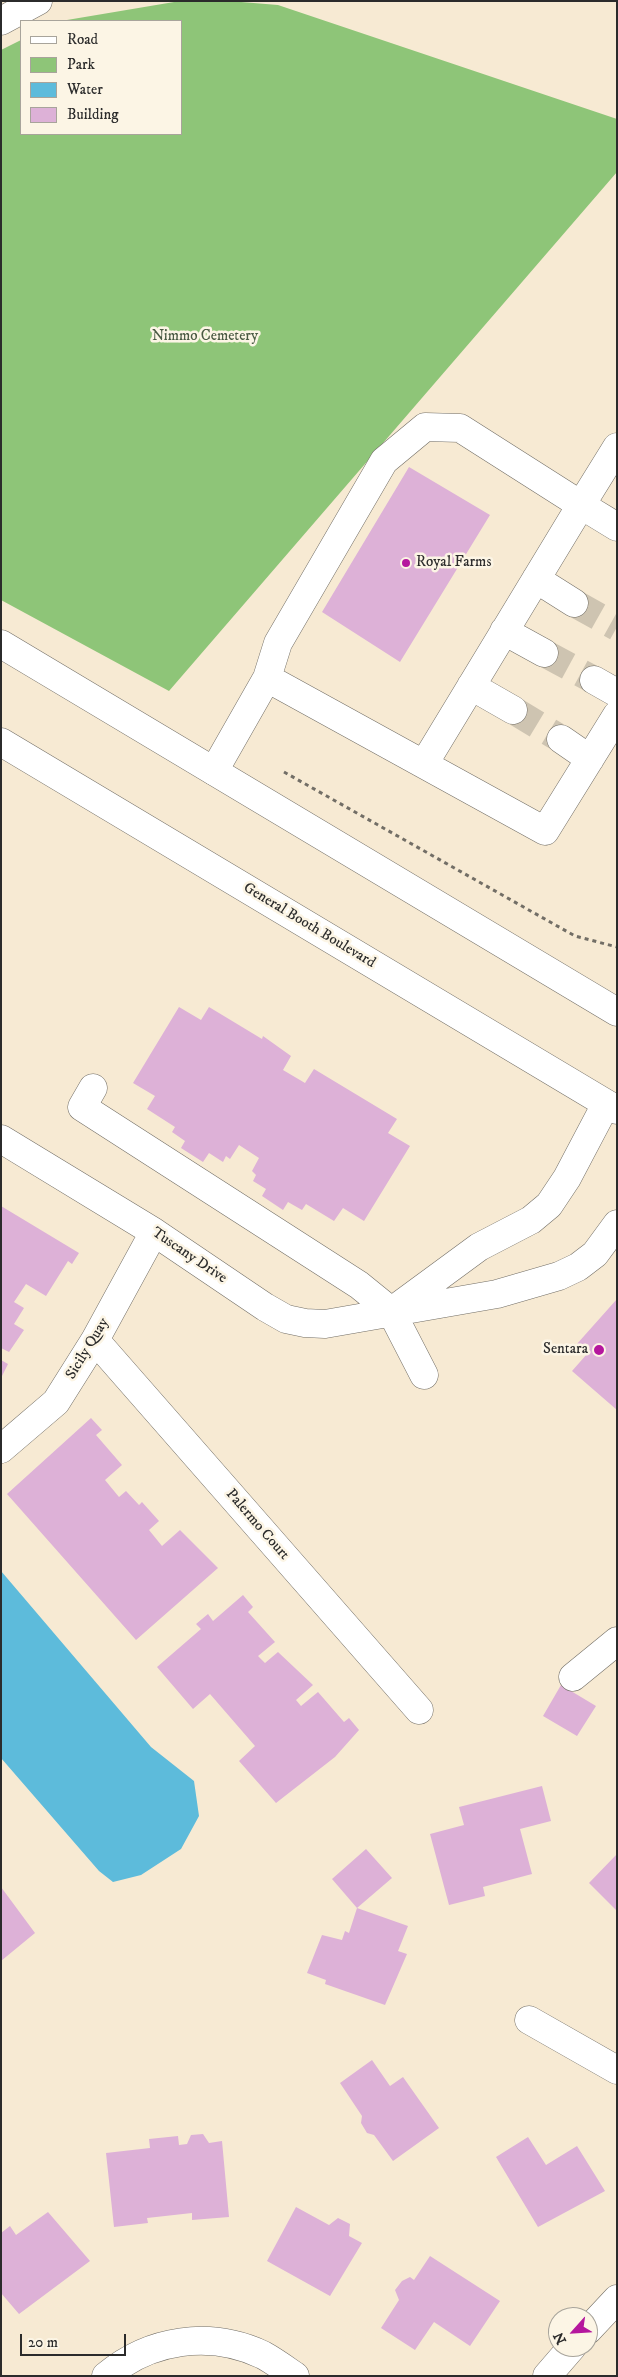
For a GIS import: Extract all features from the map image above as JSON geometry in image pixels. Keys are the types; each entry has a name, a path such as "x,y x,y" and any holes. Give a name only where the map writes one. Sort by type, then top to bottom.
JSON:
{"street":[{"path":"1,21 38,1"},
{"path":"214,770 267,678 278,643 384,461 424,427 460,428 617,527"},
{"path":"424,764 581,504 617,448"},
{"path":"536,579 574,603"},
{"path":"504,631 544,653"},
{"path":"1,644 617,1012"},
{"path":"267,678 546,831 617,715"},
{"path":"594,680 617,693"},
{"path":"472,686 513,710"},
{"path":"561,739 590,759"},
{"name":"General Booth Boulevard","path":"1,742 613,1100"},
{"path":"93,1088 82,1107 360,1285 391,1312 424,1375"},
{"name":"Tuscany Drive","path":"391,1312 479,1247 531,1220 549,1205 613,1100"},
{"name":"Tuscany Drive","path":"1,1139 154,1232 265,1307 286,1319 305,1323 325,1324 497,1294 559,1276 578,1267 595,1254 617,1224"},
{"name":"Sicily Quay","path":"1,1449 56,1402 95,1340 154,1232"},
{"name":"Palermo Court","path":"95,1340 418,1710"},
{"path":"573,1677 617,1641"},
{"path":"529,2020 617,2070"},
{"path":"598,2319 617,2299"},
{"path":"106,2376 122,2363 153,2348 187,2340 230,2343 263,2356 295,2376"},
{"path":"548,2376 564,2357"}],"path":[{"path":"281,771 575,936 617,947"}],"green space":[{"name":"Nimmo Cemetery","path":"180,1 229,1 278,5 617,119 617,172 169,691 1,600 1,50 20,40 20,135 182,135 182,20 67,20"}],"water":[{"path":"1,1571 151,1747 194,1781 199,1816 181,1849 141,1875 113,1882 99,1871 1,1758"}],"building":[{"name":"Royal Farms","path":"409,467 490,515 400,662 322,612"},
{"path":"179,1007 201,1020 209,1007 262,1039 263,1036 291,1056 283,1070 305,1083 314,1069 397,1119 388,1133 410,1146 364,1221 343,1208 334,1221 306,1204 302,1210 288,1202 283,1210 262,1196 266,1189 253,1181 256,1175 252,1171 259,1158 239,1145 230,1159 226,1156 223,1162 209,1153 203,1162 181,1148 185,1141 172,1132 175,1127 147,1109 155,1096 133,1083"},
{"path":"1,1206 79,1253 72,1264 68,1261 46,1296 26,1284 14,1302 24,1308 14,1324 24,1330 9,1352 1,1348"},
{"name":"Sentara","path":"617,1299 617,1410 572,1371 587,1354 576,1345"},
{"path":"1,1360 8,1364 1,1378"},
{"path":"91,1418 102,1430 96,1435 122,1465 105,1480 119,1497 126,1491 139,1505 142,1502 159,1521 149,1530 162,1546 180,1530 218,1568 136,1640 7,1494"},
{"path":"243,1595 253,1607 248,1612 275,1642 258,1656 265,1663 278,1652 313,1685 296,1700 301,1706 318,1692 344,1722 349,1718 359,1730 335,1757 276,1803 239,1761 255,1746 210,1694 193,1709 157,1667 201,1629 196,1624 208,1614 213,1621"},
{"path":"561,1685 596,1706 577,1736 543,1716"},
{"path":"542,1786 551,1821 520,1829 532,1874 483,1887 485,1896 449,1905 430,1834 464,1825 459,1807"},
{"path":"366,1849 392,1878 357,1908 332,1879"},
{"path":"617,1854 617,1911 589,1883"},
{"path":"1,1887 35,1933 1,1961"},
{"path":"357,1908 408,1926 398,1951 407,1954 385,2005 325,1984 326,1980 307,1973 322,1935 342,1940 345,1931 349,1933"},
{"path":"372,2060 390,2086 403,2077 439,2128 393,2161 374,2135 367,2133 361,2123 362,2116 340,2083"},
{"path":"203,2134 209,2143 222,2141 229,2217 192,2220 192,2213 147,2218 148,2223 114,2227 106,2153 150,2148 149,2139 178,2136 179,2145 187,2144 191,2135"},
{"path":"528,2137 546,2165 577,2146 605,2191 538,2227 496,2157"},
{"path":"296,2207 329,2225 338,2218 350,2224 349,2236 362,2243 330,2296 267,2261"},
{"path":"48,2212 90,2261 19,2314 1,2293 1,2233 10,2226 16,2235"},
{"path":"430,2256 500,2301 470,2346 434,2322 415,2350 381,2328 399,2300 395,2290 402,2281 410,2277 414,2280"}],"tunnel":[{"path":"574,603 617,627"},
{"path":"544,653 594,680"},
{"path":"513,710 561,739"}],"place":[{"name":"Royal Farms","path":"406,563"},
{"name":"Sentara","path":"599,1350"}]}
